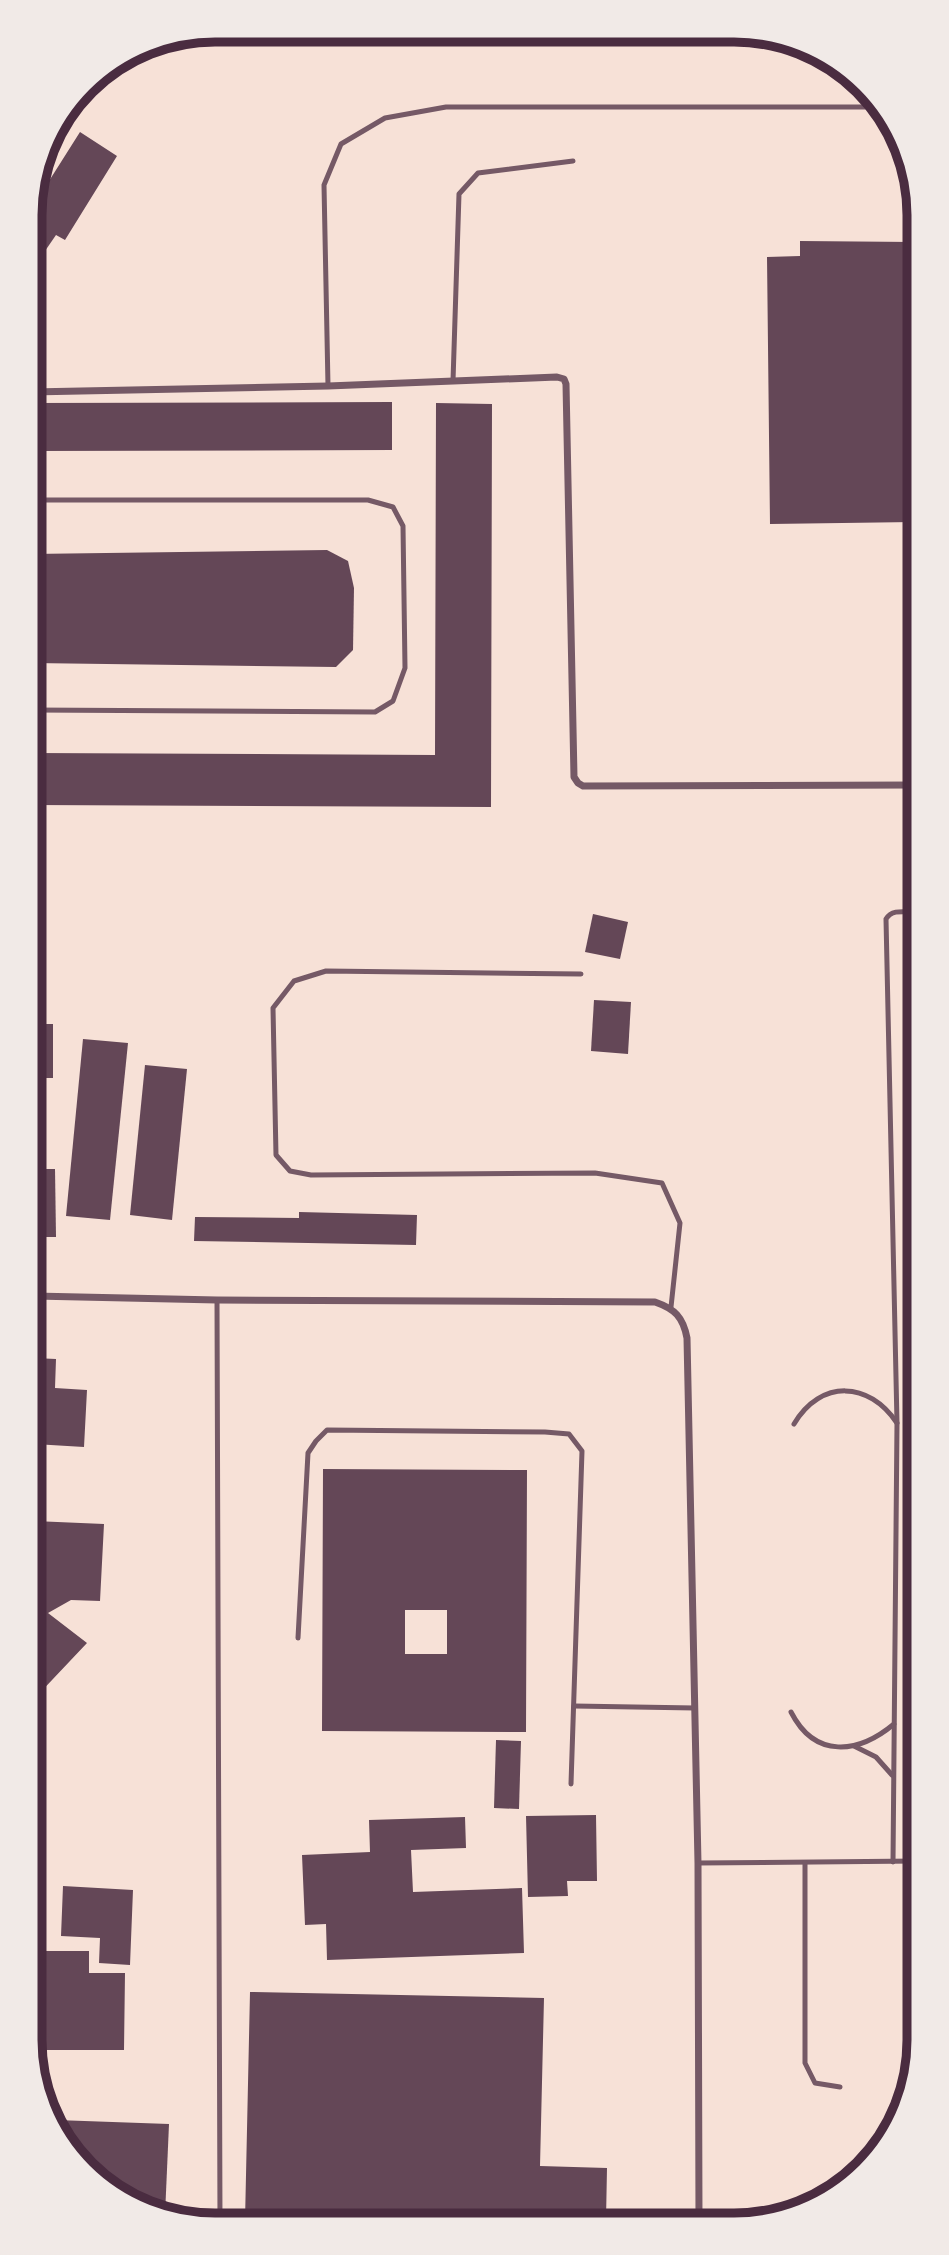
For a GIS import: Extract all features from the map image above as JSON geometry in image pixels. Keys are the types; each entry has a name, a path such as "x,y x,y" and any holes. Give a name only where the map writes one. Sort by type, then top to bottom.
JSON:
{"street":[{"path":"42,391 328,386 557,377 564,379 574,777 578,783 583,786 907,785"},
{"path":"42,1296 217,1300 655,1302 671,1307 684,1324 687,1338 698,1863 699,2213"}],"lane":[{"path":"328,386 324,185 341,144 385,118 446,107 868,107"},
{"path":"453,381 459,194 478,173 573,161"},
{"path":"42,500 368,500 393,507 403,526 404,668 393,701 375,712 42,710"},
{"path":"893,1862 897,1423 886,919 896,911 907,912"},
{"path":"581,974 326,971 294,981 273,1008 276,1155 290,1171 311,1175 595,1173 662,1183 680,1223 671,1307"},
{"path":"217,1300 220,2213"},
{"path":"794,1424 811,1402 836,1391 864,1394 877,1400 897,1423"},
{"path":"298,1638 308,1453 327,1430 569,1434 582,1451 571,1784"},
{"path":"574,1706 695,1708"},
{"path":"791,1712 798,1726 808,1736 824,1744 839,1747 868,1742 894,1724"},
{"path":"854,1746 876,1757 894,1777"},
{"path":"698,1863 907,1861"},
{"path":"805,1863 805,2063 815,2083 840,2087"}],"building":[{"path":"80,132 117,156 65,240 56,235 45,251 42,249 44,190"},
{"path":"800,241 907,242 907,522 770,524 767,257 800,256"},
{"path":"392,402 392,450 42,451 42,403"},
{"path":"436,403 492,404 491,807 42,805 42,753 435,755"},
{"path":"327,550 348,561 354,588 353,650 336,667 42,663 42,554"},
{"path":"593,914 628,922 620,959 585,952"},
{"path":"594,1000 631,1002 628,1054 591,1051"},
{"path":"42,1024 53,1024 53,1078 42,1078"},
{"path":"83,1039 128,1043 110,1220 66,1216"},
{"path":"145,1065 187,1069 172,1220 130,1215"},
{"path":"42,1169 55,1169 56,1237 42,1237"},
{"path":"299,1212 417,1215 416,1245 194,1241 195,1217 299,1218"},
{"path":"42,1358 56,1359 55,1388 87,1390 84,1447 42,1444"},
{"path":"323,1469 527,1470 526,1732 322,1731","holes":["405,1610 447,1610 447,1654 405,1654"]},
{"path":"42,1521 104,1524 100,1601 71,1600 48,1613 87,1643 42,1691"},
{"path":"496,1740 521,1741 519,1809 494,1808"},
{"path":"596,1815 597,1881 567,1881 568,1896 528,1897 526,1816"},
{"path":"465,1817 466,1848 411,1850 413,1892 522,1888 524,1953 327,1960 326,1924 305,1925 302,1855 370,1852 369,1820"},
{"path":"63,1886 133,1890 130,1965 99,1963 100,1938 61,1936"},
{"path":"42,1951 89,1951 89,1973 125,1973 124,2050 42,2050"},
{"path":"250,1992 544,1998 540,2166 607,2168 606,2213 245,2213"},
{"path":"62,2120 169,2124 165,2206 138,2195 101,2170 85,2154"}]}
